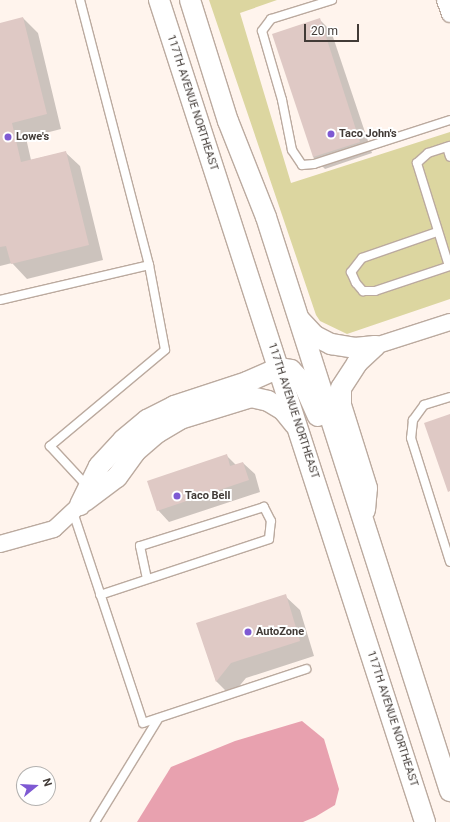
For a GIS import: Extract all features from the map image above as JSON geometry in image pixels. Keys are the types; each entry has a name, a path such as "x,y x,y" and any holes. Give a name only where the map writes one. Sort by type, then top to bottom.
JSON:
{"street":[{"name":"117TH AVENUE NORTHEAST","path":"159,0 425,822"},
{"path":"190,0 228,121 266,217 450,791"},
{"path":"445,0 450,14"},
{"path":"298,317 316,336 331,344 355,348 375,346 450,322"},
{"path":"364,526 367,488 341,405 341,388 357,363 375,346"},
{"path":"81,502 99,466 123,440 147,420 174,406 247,382 279,368 291,370 303,383 364,526"},
{"path":"0,544 54,529 81,502 117,477 136,452 157,433 180,419 251,396 268,401 282,410 299,430"}],"lane":[{"path":"80,0 149,265 165,350 50,446 81,502 100,595 143,723 306,669"},
{"path":"332,0 271,19 262,31 282,100 292,150 302,166 314,164 391,137 450,120"},
{"path":"437,232 362,258 352,272 356,283 363,291 375,291 449,266 437,232 417,163 428,153 448,147 450,157"},
{"path":"0,300 149,265"},
{"path":"450,397 424,405 413,420 411,438 450,562"},
{"path":"100,595 147,578 269,539 271,520 264,507 140,546 147,578"},
{"path":"95,822 158,719"}],"shaded area":[{"path":"209,0 277,0 240,13 291,183 450,132 450,299 347,334 320,321 316,315"},
{"path":"302,721 324,739 339,789 335,805 315,817 303,822 137,822 171,767 235,741"}],"building":[{"name":"Lowe's","path":"23,17 47,114 12,123 21,162 66,151 89,245 11,264 6,246 0,247 0,23"},
{"path":"320,18 360,142 313,157 272,34"},
{"path":"450,414 450,491 448,492 424,423"},
{"name":"Taco Bell","path":"227,454 230,466 243,462 249,480 157,511 147,481"},
{"name":"AutoZone","path":"286,594 300,641 231,663 216,682 196,623"}],"place":[{"name":"Taco John's","path":"331,134"},
{"name":"Lowe's","path":"8,137"},
{"name":"Taco Bell","path":"177,496"},
{"name":"AutoZone","path":"248,632"}]}
